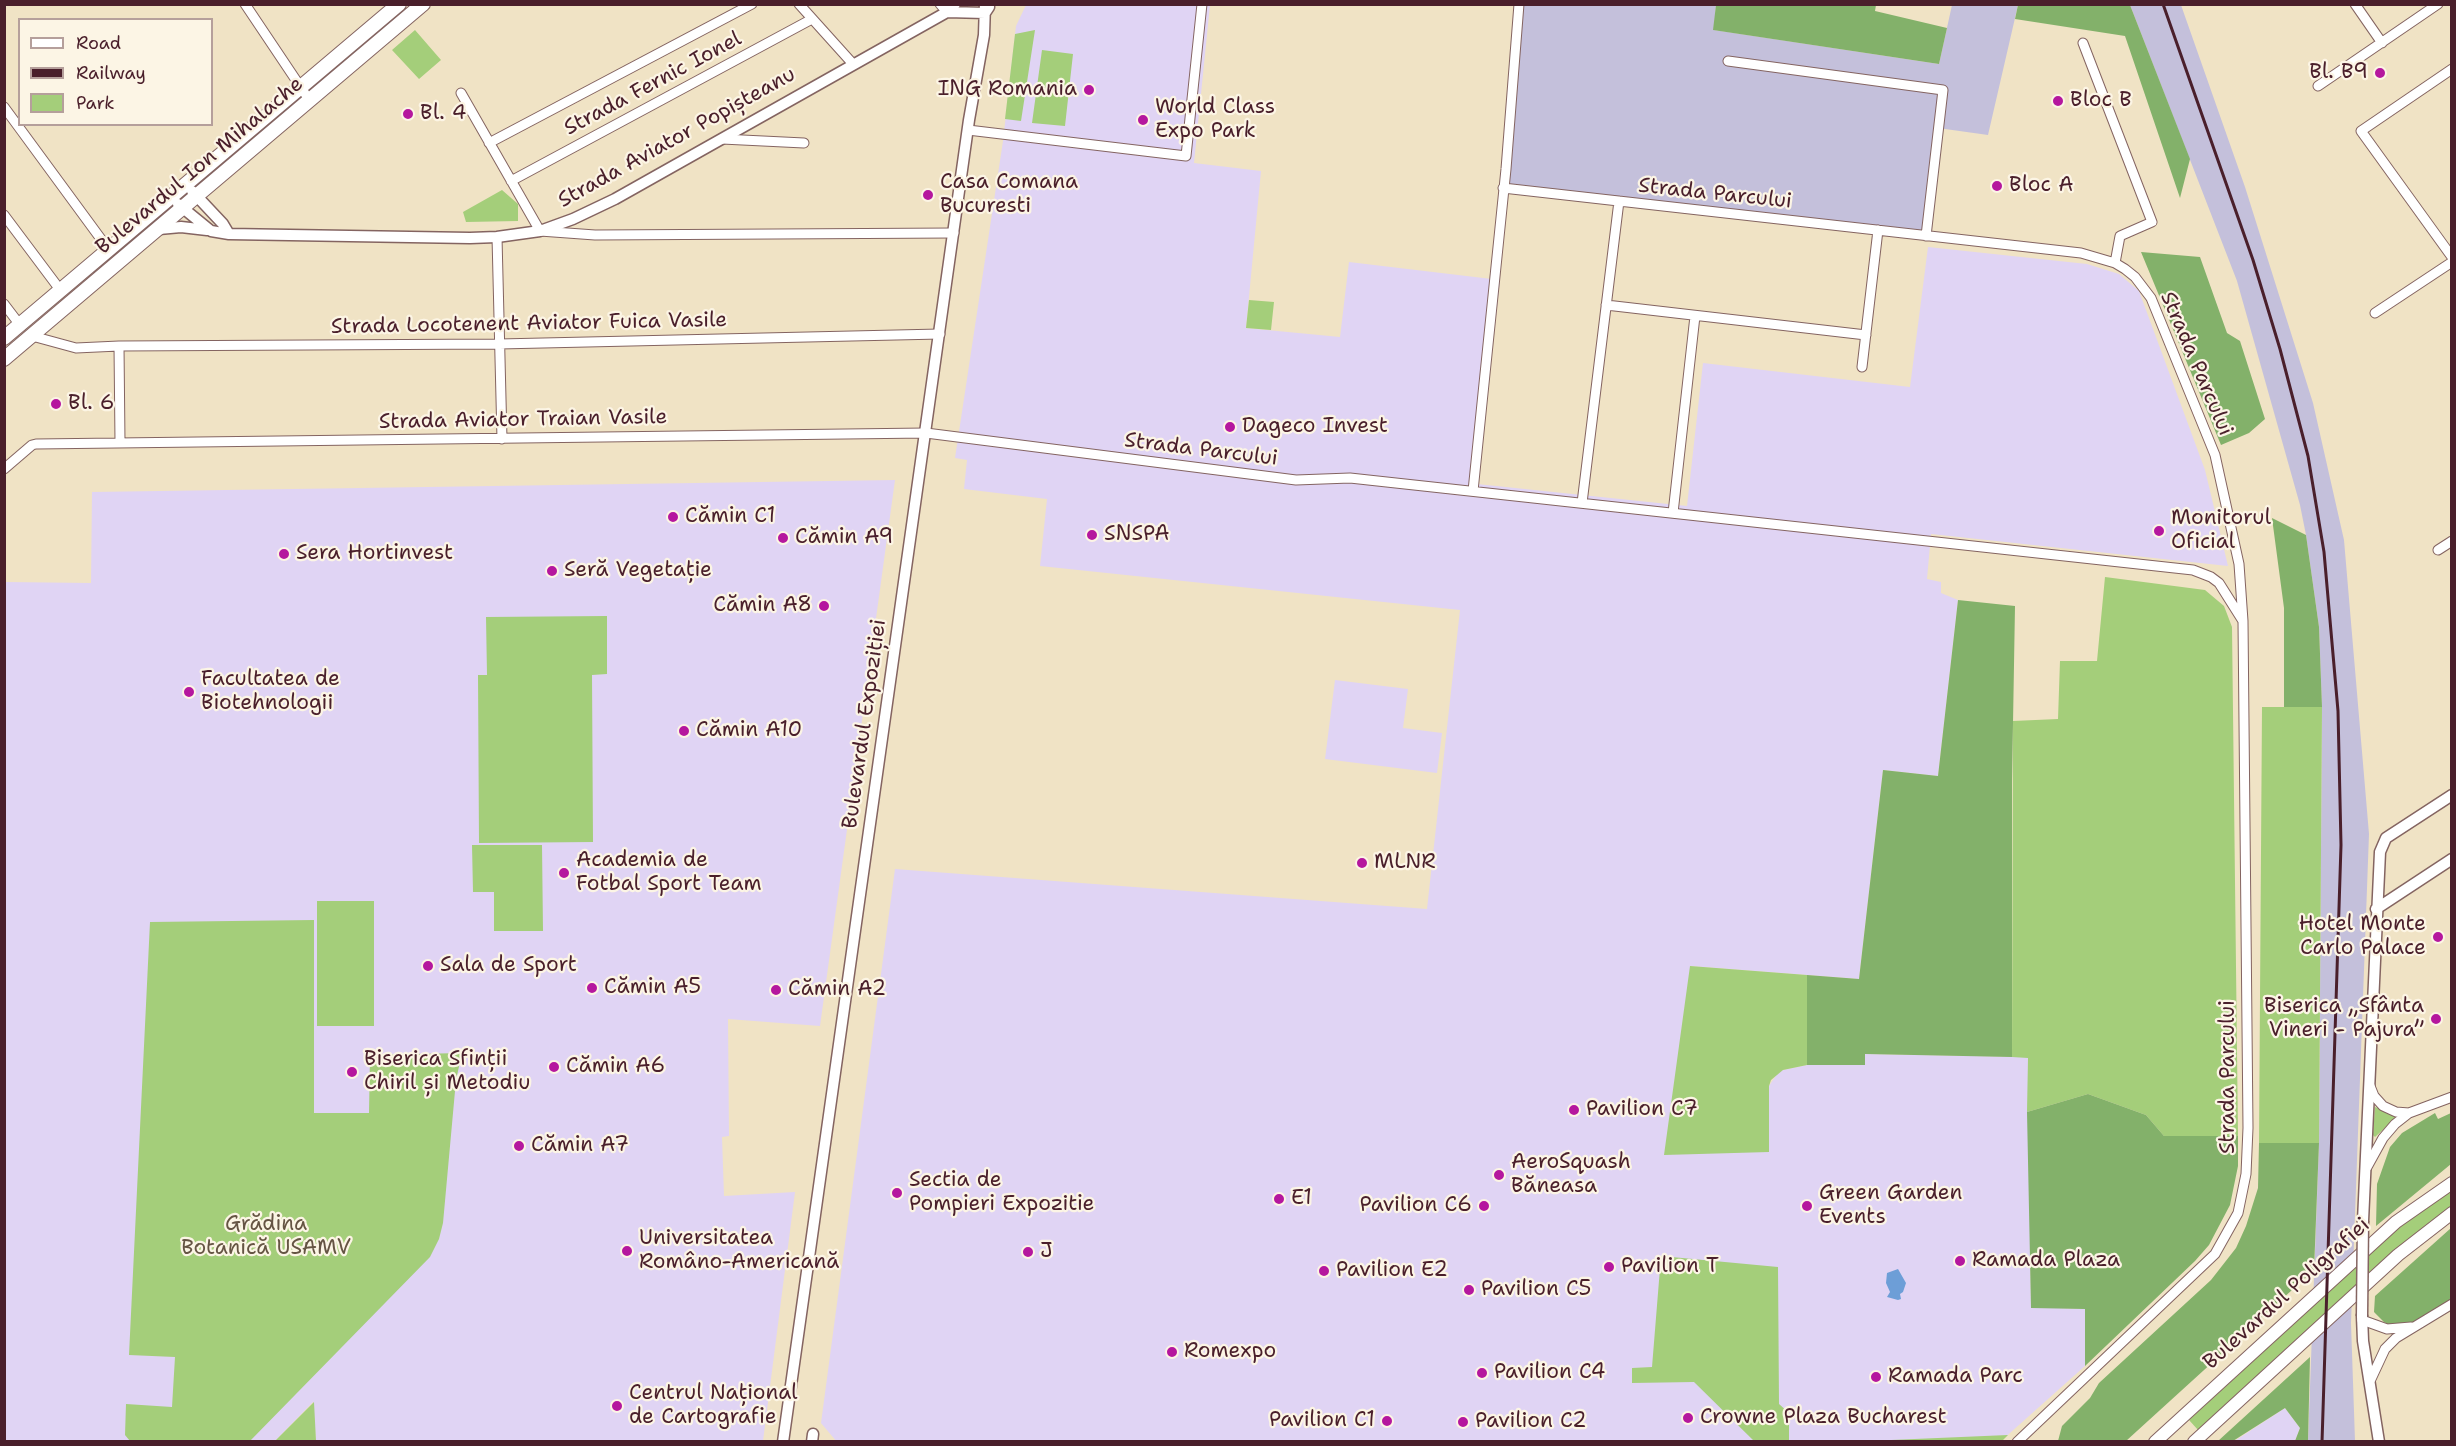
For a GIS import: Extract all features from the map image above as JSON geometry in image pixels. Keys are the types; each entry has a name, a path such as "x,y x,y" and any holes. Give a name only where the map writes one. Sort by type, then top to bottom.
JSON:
{"main road":[{"name":"Bulevardul Ion Mihalache","path":"4,338 399,4"},
{"name":"Bulevardul Ion Mihalache","path":"4,359 423,4"},
{"name":"Bulevardul Poligrafiei","path":"2155,1442 2396,1222 2451,1183"},
{"path":"2194,1442 2398,1256 2451,1213"}],"street":[{"path":"246,4 310,101"},
{"path":"489,143 752,4"},
{"path":"799,4 853,64"},
{"path":"968,130 1186,156 1202,4"},
{"path":"1473,491 1519,4"},
{"path":"2355,4 2382,43"},
{"path":"2318,86 2438,4"},
{"name":"Strada Aviator Popișteanu","path":"171,197 211,231 229,234 498,237 540,231 594,210 853,64 947,7 985,7"},
{"name":"Bulevardul Expoziției","path":"783,1442 968,130 984,35 985,7"},
{"name":"Strada Fernic Ionel","path":"511,181 812,19"},
{"path":"2083,43 2152,222 2120,236 2115,263"},
{"path":"1728,61 1943,90 1926,236"},
{"path":"2375,313 2451,259 2361,131 2451,69"},
{"path":"461,93 540,231 595,235 954,232"},
{"path":"4,107 18,126"},
{"path":"18,126 110,250"},
{"path":"720,139 804,143"},
{"path":"186,184 223,224 229,234"},
{"name":"Strada Parcului","path":"1503,189 2082,254 2115,263 2135,277 2151,298 2215,455 2239,564 2243,621 2248,1128 2243,1194 2229,1234 2205,1266 2017,1442"},
{"name":"Strada Parcului","path":"1582,503 1619,201"},
{"path":"4,215 61,291"},
{"path":"159,229 182,227 211,231"},
{"path":"1862,367 1878,230"},
{"path":"498,237 502,439"},
{"path":"4,304 20,325"},
{"path":"1606,305 1866,334"},
{"path":"1673,513 1695,316"},
{"name":"Strada Locotenent Aviator Fuica Vasile","path":"32,336 76,348 499,344 940,334"},
{"path":"119,346 120,442"},
{"name":"Strada Parcului","path":"926,433 1296,480 1342,477 2193,570 2219,583 2243,621"},
{"name":"Strada Aviator Traian Vasile","path":"4,469 34,444 926,433"},
{"path":"2438,550 2451,541"},
{"path":"2379,1442 2371,1379 2363,1341 2362,1318 2363,1221 2380,852 2385,838 2451,795"},
{"path":"2376,909 2451,859"},
{"path":"2369,1084 2374,1096 2383,1106 2396,1112 2409,1113"},
{"path":"2366,1170 2383,1137 2409,1113 2451,1097"},
{"path":"2371,1379 2385,1348 2396,1338 2451,1304"},
{"path":"2362,1318 2387,1329 2416,1326"}],"shaded area":[{"path":"1026,5 1210,5 1194,163 1261,171 1246,328 1340,337 1349,262 1500,280 1477,484 1687,506 1703,363 1910,387 1928,247 2087,264 2119,274 2139,291 2205,470 2228,566 1931,534 1927,579 1941,582 1941,593 1958,600 1938,776 1883,770 1859,979 1690,966 1768,1152 1769,1086 1777,1074 1783,1070 1807,1065 1864,1065 1865,1054 2028,1057 2031,1307 2085,1309 2085,1366 2001,1441 837,1442 821,1423 895,869 1427,909 1460,610 1040,566 1047,499 964,489 967,460 955,458 1003,141 1016,26"},
{"path":"1519,5 1716,5 1714,30 1939,64 1952,5 2018,5 1988,135 1938,128 1926,236 1503,188"},
{"path":"2130,5 2181,5 2245,187 2313,403 2344,540 2369,834 2351,1323 2355,1441 2308,1441 2319,1143 2322,707 2319,627 2306,535 2300,505 2237,281"},
{"path":"895,480 820,1026 728,1019 729,1136 722,1137 724,1196 795,1192 763,1441 316,1441 313,1402 275,1441 5,1442 5,582 91,583 92,492"},
{"path":"1335,680 1408,689 1403,728 1442,733 1437,773 1325,759"},
{"path":"2285,1408 2300,1428 2295,1441 2233,1442"}],"green space":[{"path":"1716,5 1876,5 1875,11 1947,28 1939,64 1713,30"},
{"path":"2018,5 2130,5 2190,159 2180,198 2125,36 2015,19"},
{"path":"415,30 441,60 419,79 392,50"},
{"path":"1035,30 1021,121 1005,119 1015,34"},
{"path":"1042,50 1073,54 1065,126 1032,123"},
{"path":"502,190 518,204 518,221 466,222 463,212"},
{"path":"2141,252 2200,257 2227,333 2240,341 2265,419 2249,433 2221,445"},
{"path":"1249,300 1274,302 1271,330 1246,328"},
{"path":"2272,518 2306,535 2319,627 2322,707 2284,707 2284,608"},
{"path":"2105,577 2205,590 2224,606 2232,627 2238,1136 2164,1136 2146,1115 2088,1094 2027,1112 2028,1058 2012,1057 2013,721 2058,719 2060,661 2097,661"},
{"path":"1958,600 2015,606 2012,782 2012,1057 1865,1054 1865,1065 1807,1065 1807,975 1859,979 1883,770 1938,776"},
{"path":"607,616 607,674 592,675 593,842 479,843 478,675 487,675 486,617"},
{"path":"2262,707 2322,707 2319,1143 2259,1143"},
{"path":"472,845 542,845 543,931 494,931 494,892 473,892"},
{"path":"317,901 374,901 374,1026 317,1026"},
{"name":"Grădina Botanică USAMV","path":"314,920 314,1113 369,1113 370,1055 462,1053 456,1080 443,1223 439,1239 430,1257 250,1441 130,1441 125,1435 126,1404 172,1407 175,1357 129,1355 150,922"},
{"path":"1690,966 1807,975 1807,1065 1783,1070 1771,1080 1769,1086 1769,1152 1664,1155"},
{"path":"2088,1094 2146,1115 2164,1136 2238,1136 2238,1166 2230,1205 2209,1245 2085,1366 2085,1309 2031,1308 2027,1112"},
{"path":"2375,1107 2398,1116 2375,1137 2373,1135"},
{"path":"2435,1113 2438,1119 2451,1113 2451,1164 2376,1226 2377,1184 2390,1147 2402,1133"},
{"path":"2259,1143 2319,1143 2314,1270 2126,1441 2058,1441 2062,1426 2090,1398 2099,1383 2211,1280 2236,1248 2246,1226 2258,1188"},
{"path":"2451,1187 2451,1207 2416,1234 2198,1430 2189,1420 2396,1230"},
{"path":"2451,1228 2451,1299 2417,1322 2391,1326 2384,1322 2374,1312 2375,1296"},
{"path":"1661,1256 1778,1267 1779,1404 1789,1413 1789,1441 1754,1441 1694,1382 1632,1383 1632,1368 1652,1367"},
{"path":"2310,1357 2308,1441 2295,1441 2300,1428 2285,1408 2233,1441 2218,1441"},
{"path":"314,1402 316,1441 275,1441"},
{"path":"2008,1435 2001,1442 1891,1441 1891,1440"}],"water":[{"path":"1898,1269 1906,1283 1900,1294 1901,1299 1898,1300 1887,1297 1890,1292 1886,1283 1887,1273"}],"railway":[{"path":"2163,4 2253,260 2280,349 2308,456 2324,552 2338,711 2341,845 2322,1442"}],"place":[{"name":"Bl. B9","path":"2380,73"},
{"name":"ING Romania","path":"1089,90"},
{"name":"Bloc B","path":"2058,101"},
{"name":"Bl. 4","path":"408,114"},
{"name":"World Class Expo Park","path":"1143,120"},
{"name":"Bloc A","path":"1997,186"},
{"name":"Casa Comana Bucuresti","path":"928,195"},
{"name":"Bl. 6","path":"56,404"},
{"name":"Dageco Invest","path":"1230,427"},
{"name":"Cămin C1","path":"673,517"},
{"name":"Monitorul Oficial","path":"2159,531"},
{"name":"SNSPA","path":"1092,535"},
{"name":"Cămin A9","path":"783,538"},
{"name":"Sera Hortinvest","path":"284,554"},
{"name":"Seră Vegetație","path":"552,571"},
{"name":"Cămin A8","path":"824,606"},
{"name":"Facultatea de Biotehnologii","path":"189,692"},
{"name":"Cămin A10","path":"684,731"},
{"name":"MLNR","path":"1362,863"},
{"name":"Academia de Fotbal Sport Team","path":"564,873"},
{"name":"Hotel Monte Carlo Palace","path":"2438,937"},
{"name":"Sala de Sport","path":"428,966"},
{"name":"Cămin A5","path":"592,988"},
{"name":"Cămin A2","path":"776,990"},
{"name":"Biserica „Sfânta Vineri - Pajura”","path":"2436,1019"},
{"name":"Cămin A6","path":"554,1067"},
{"name":"Biserica Sfinții Chiril și Metodiu","path":"352,1072"},
{"name":"Pavilion C7","path":"1574,1110"},
{"name":"Cămin A7","path":"519,1146"},
{"name":"AeroSquash Băneasa","path":"1499,1175"},
{"name":"Sectia de Pompieri Expozitie","path":"897,1193"},
{"name":"E1","path":"1279,1199"},
{"name":"Pavilion C6","path":"1484,1206"},
{"name":"Green Garden Events","path":"1807,1206"},
{"name":"Universitatea Româno-Americană","path":"627,1251"},
{"name":"J","path":"1028,1252"},
{"name":"Ramada Plaza","path":"1960,1261"},
{"name":"Pavilion T","path":"1609,1267"},
{"name":"Pavilion E2","path":"1324,1271"},
{"name":"Pavilion C5","path":"1469,1290"},
{"name":"Romexpo","path":"1172,1352"},
{"name":"Pavilion C4","path":"1482,1373"},
{"name":"Ramada Parc","path":"1876,1377"},
{"name":"Centrul Național de Cartografie","path":"617,1406"},
{"name":"Crowne Plaza Bucharest","path":"1688,1418"},
{"name":"Pavilion C1","path":"1387,1421"},
{"name":"Pavilion C2","path":"1463,1422"}]}
